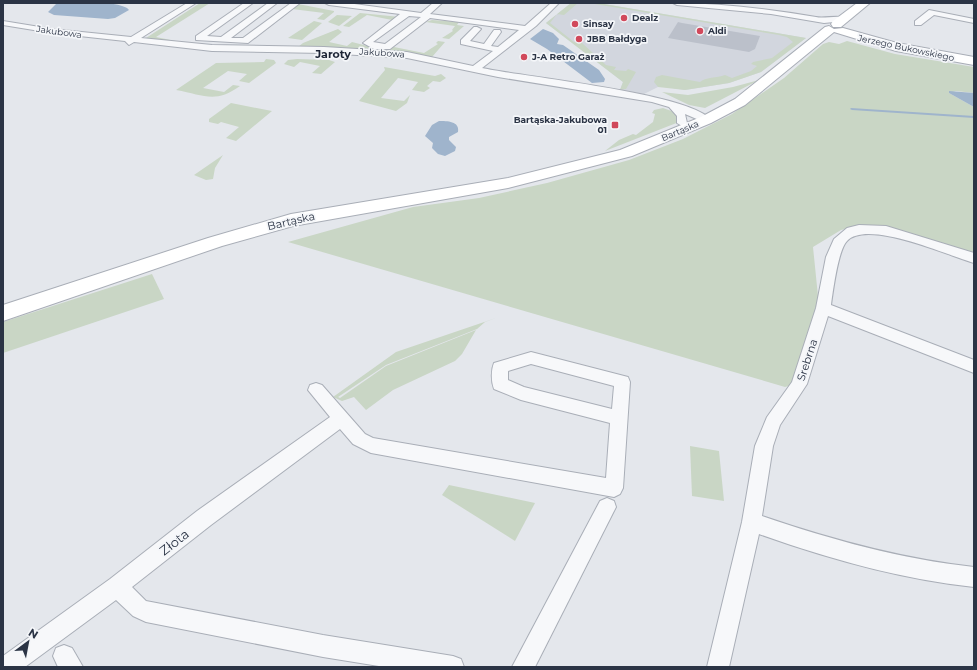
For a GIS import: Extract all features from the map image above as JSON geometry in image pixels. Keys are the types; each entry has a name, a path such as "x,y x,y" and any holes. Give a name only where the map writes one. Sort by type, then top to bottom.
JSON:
{"street":[{"path":"128,43 192,3"},
{"path":"187,46 249,3"},
{"path":"222,40 273,3"},
{"path":"199,38 246,41 296,3"},
{"path":"329,3 403,12 476,25 527,29"},
{"path":"410,3 403,12 367,43 374,46 387,47 425,16 438,3"},
{"path":"475,69 538,20 555,3"},
{"path":"677,3 747,10 833,27"},
{"name":"Bartąska","path":"3,313 215,242 291,220 479,189 626,153 702,118 765,82 864,3"},
{"path":"918,23 932,12 974,21"},
{"path":"481,13 476,25 455,50 486,47 499,50"},
{"path":"528,18 538,20"},
{"path":"803,20 817,29 833,27"},
{"path":"803,20 824,21 833,27"},
{"name":"Jakubowa","path":"3,23 128,43 398,54 421,57 475,69 654,99 672,104 702,118"},
{"path":"833,27 833,35 859,35"},
{"name":"Jerzego Bukowskiego","path":"833,27 896,47 974,62"},
{"path":"486,47 498,32"},
{"name":"Jerzego Bukowskiego","path":"859,35 974,57"},
{"path":"672,104 682,116 682,123"},
{"name":"Bartąska","path":"588,163 682,123 702,118"},
{"name":"Srebrna","path":"718,667 752,522 764,446 773,422 799,384 823,308 833,257 840,239 851,231 859,229 886,230 974,258"},
{"path":"823,308 974,367"},
{"path":"316,390 360,439 371,445 614,488 622,382 531,358 500,367 500,384 521,393 619,418"},
{"name":"Złota","path":"7,667 117,586 204,518 342,418"},
{"path":"523,667 607,507"},
{"path":"752,522 835,550 894,565 974,577"},
{"path":"117,586 140,609 146,611 323,646 453,667"}],"shaded area":[{"path":"571,3 598,3 806,38 761,72 729,83 685,90 660,86 644,94 620,90 623,82 546,23"}],"green space":[{"path":"200,3 210,3 156,37 185,43 146,38"},
{"path":"571,3 578,3 564,15 557,14"},
{"path":"589,3 598,3 806,38 761,72 729,83 685,90 658,87 654,82 656,77 662,75 700,82 705,79 725,75 732,78 751,71 757,66 751,64 753,62 772,58 793,42 787,37 779,35"},
{"path":"298,4 334,12 324,20 317,19 324,13 292,9"},
{"path":"360,13 400,17 392,20 367,15 349,27 343,26"},
{"path":"337,15 352,16 339,26 328,22"},
{"path":"557,15 550,23 574,42 582,43 606,65 616,67 614,70 626,71 628,69 636,72 626,89 620,90 623,82 546,23"},
{"path":"432,20 459,22 457,25 464,26 449,39 442,38 453,31 452,30 455,26 426,22"},
{"path":"314,21 322,23 302,40 288,38"},
{"path":"338,29 342,32 329,42 347,46 352,42 379,49 394,47 424,53 438,44 436,43 438,41 445,42 432,57 473,66 440,59 298,47 303,43"},
{"path":"847,41 895,54 974,67 974,93 956,91 949,93 974,107 974,256 854,227 841,230 813,247 819,306 792,385 785,387 288,242 413,207 479,198 547,183 629,160 683,139 732,114 784,78 823,44 829,42 839,44"},
{"path":"266,59 274,60 276,63 249,83 239,81 247,74 228,71 203,88 224,92 233,85 240,86 223,95 209,97 176,90 216,63 264,62"},
{"path":"288,60 329,60 335,62 321,74 312,73 320,66 300,62 294,67 284,64"},
{"path":"384,67 435,76 441,74 446,78 440,82 433,81 427,86 430,88 424,92 412,90 418,82 398,78 381,98 404,101 410,95 407,103 396,111 359,101 385,70"},
{"path":"759,80 705,108 689,105 662,92 688,95 733,87"},
{"path":"231,103 272,111 236,141 226,138 239,127 221,122 218,124 209,122 209,119"},
{"path":"663,108 677,113 679,122 605,151 619,140 633,134 636,135 653,122 655,114 652,113 654,110"},
{"path":"223,155 215,168 213,179 206,180 194,175"},
{"path":"152,274 164,299 3,353 3,322"},
{"path":"496,318 485,322 477,329 386,365 338,397 340,398 386,366 476,330 462,354 455,361 393,390 366,410 354,397 342,401 333,397 396,352"},
{"path":"690,446 719,451 724,501 692,496"},
{"path":"449,485 535,503 515,541 442,495"}],"water":[{"path":"57,3 107,3 124,7 129,10 115,18 108,19 54,15 48,12"},
{"path":"543,29 553,33 559,39 557,44 563,45 599,70 605,79 604,82 592,83 547,49 530,39"},
{"path":"949,91 974,93 974,107 949,93"},
{"path":"439,121 452,122 458,128 458,132 449,137 449,140 456,147 455,151 445,156 438,154 432,148 433,143 425,136 432,125"}],"building":[{"name":"Aldi","path":"678,22 760,36 755,49 749,52 668,38"}],"waterway":[{"path":"852,109 974,117"}],"place":[{"name":"Dealz","path":"624,18"},
{"name":"Sinsay","path":"575,24"},
{"name":"Aldi","path":"700,31"},
{"name":"JBB Bałdyga","path":"579,39"},
{"name":"J-A Retro Garaż","path":"524,57"},
{"name":"Bartąska-Jakubowa 01","path":"615,125"}],"district":[{"name":"Jaroty","path":"333,54"}]}
